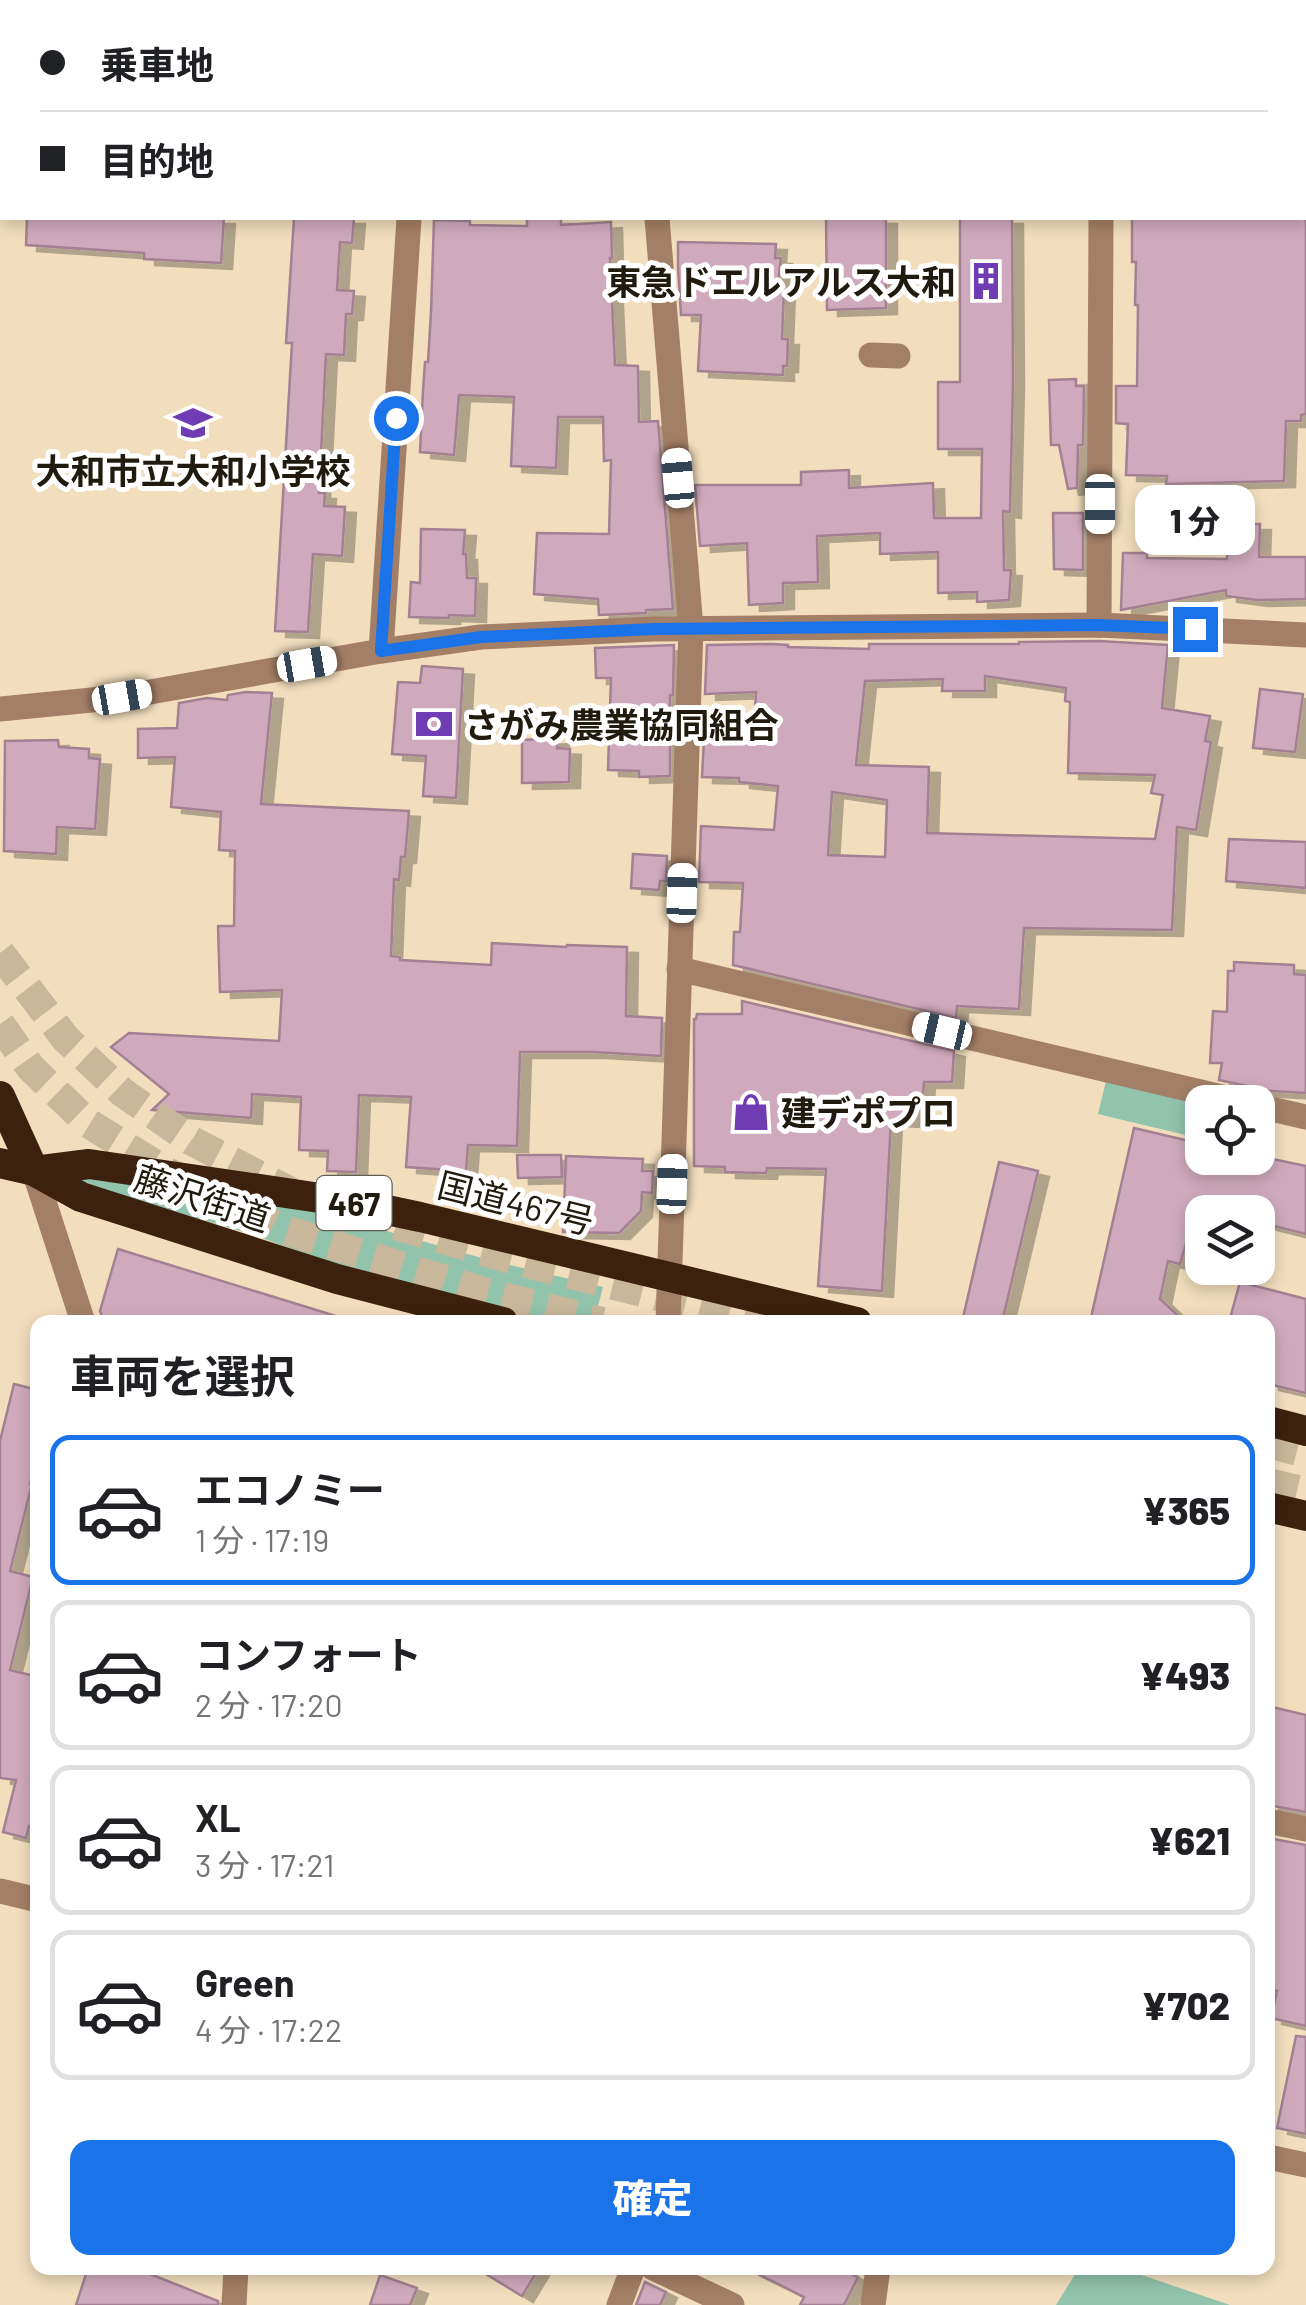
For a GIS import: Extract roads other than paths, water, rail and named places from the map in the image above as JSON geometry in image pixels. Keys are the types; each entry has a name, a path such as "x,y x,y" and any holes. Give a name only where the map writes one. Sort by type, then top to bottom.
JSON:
{"highway":[{"path":"0,1096 34,1171"},
{"name":"藤沢街道","path":"0,1163 34,1171 99,1203 337,1279 476,1315"},
{"name":"国道467号","path":"34,1171 89,1164 354,1204 420,1216 828,1315"},
{"path":"1275,1423 1306,1431"},
{"path":"1275,1509 1306,1516"}],"street":[{"path":"381,651 408,220"},
{"path":"657,220 691,628 668,1315"},
{"path":"1098,625 1102,220"},
{"path":"871,355 898,356"},
{"path":"0,709 122,697 481,637 691,628 1098,625 1306,634"},
{"path":"678,969 1185,1089"},
{"path":"1275,1110 1306,1117"},
{"path":"34,1171 81,1315"},
{"path":"1275,1822 1306,1829"},
{"path":"0,1890 30,1898"},
{"path":"1275,2158 1306,2165"},
{"path":"234,2305 236,2275"},
{"path":"619,2305 630,2275"},
{"path":"668,2275 732,2305"},
{"path":"873,2305 877,2275"}],"tunnel":[{"path":"0,953 66,1039 122,1092 192,1141 291,1192"},
{"path":"0,1024 31,1068 88,1123 167,1172 285,1230 487,1293 574,1315"},
{"path":"396,1225 511,1259 733,1315"},
{"path":"1275,1445 1306,1453"},
{"path":"1275,1485 1306,1492"}],"place":[{"name":"東急ドエルアルス大和","path":"986,281"},
{"name":"大和市立大和小学校","path":"193,423"},
{"name":"さがみ農業協同組合","path":"434,724"},
{"name":"建デポプロ","path":"751,1112"}]}
